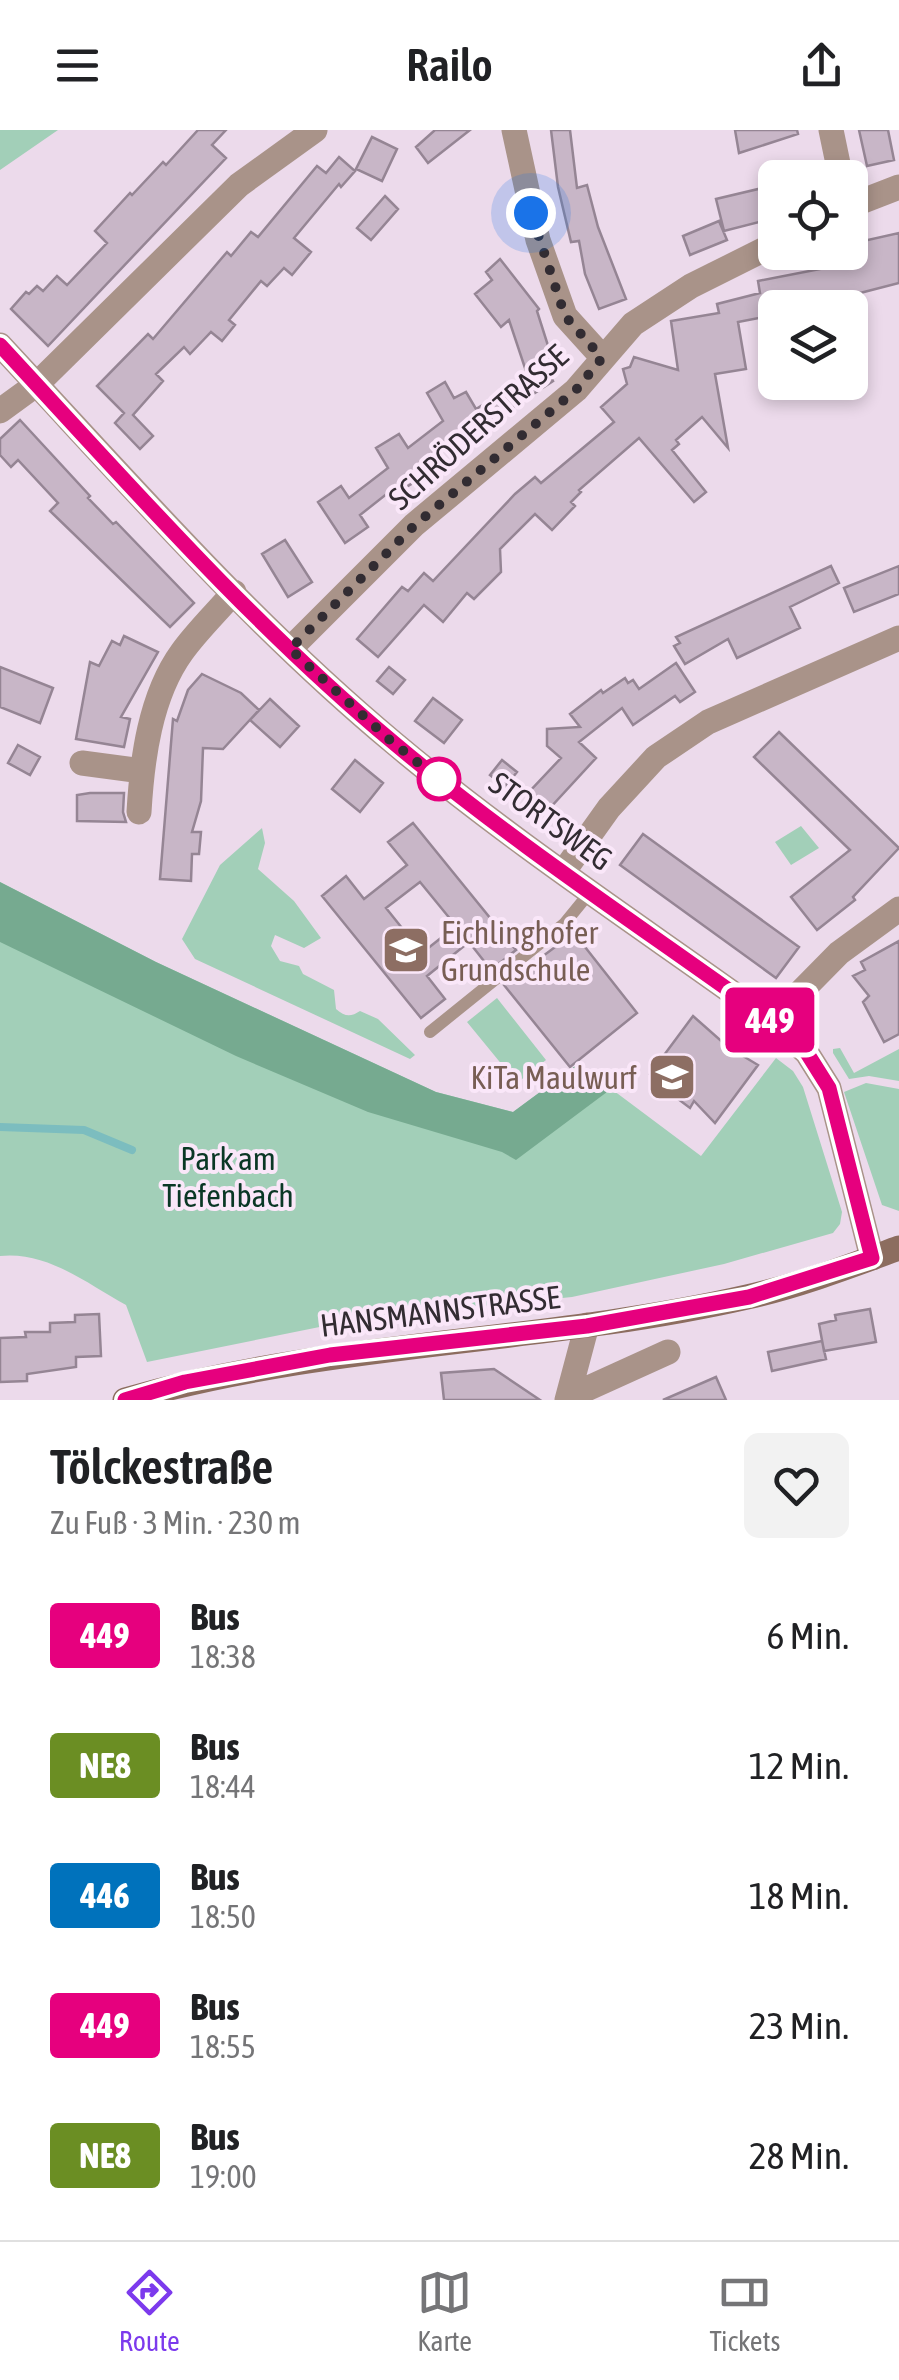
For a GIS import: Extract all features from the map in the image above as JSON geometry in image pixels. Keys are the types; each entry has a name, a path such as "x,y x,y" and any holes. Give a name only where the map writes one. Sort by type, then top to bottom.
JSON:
{"main road":[{"name":"HANSMANNSTRASSE","path":"125,1400 185,1382 330,1355 587,1326 749,1297 899,1248"}],"street":[{"path":"0,411 37,384 239,186 315,130"},
{"path":"514,130 538,240 565,316 602,358"},
{"path":"831,130 838,160"},
{"path":"868,199 899,187"},
{"name":"SCHRÖDERSTRASSE","path":"290,649 414,526 576,390 633,324 691,286 758,252"},
{"name":"STORTSWEG","path":"0,345 290,649 415,761 772,1021 807,1053 829,1088 872,1258"},
{"path":"139,812 142,771 157,704 180,654 234,592"},
{"path":"564,871 609,808 656,757 708,722 899,638"},
{"path":"82,763 142,771"},
{"path":"772,1021 839,954 899,909"},
{"path":"568,1398 587,1326"},
{"path":"568,1398 668,1352"}],"lane":[{"path":"430,1032 564,924 591,891"}],"green space":[{"path":"0,130 58,130 0,170"},
{"path":"801,826 819,848 791,865 775,842"},
{"path":"262,828 265,843 258,869 294,901 321,938 304,948 275,935 271,946 280,961 299,966 303,974 334,990 336,1009 342,1014 360,1011 378,1019 415,1055 410,1059 195,959 182,939 220,865"},
{"name":"Park am Tiefenbach","path":"0,882 156,962 436,1092 513,1112 578,1064 701,1156 776,1058 793,1071 803,1087 842,1212 840,1224 833,1233 724,1264 572,1297 364,1318 147,1362 126,1305 50,1264 34,1258 0,1256"},
{"path":"0,882 156,962 436,1092 513,1112 578,1064 611,1089 516,1160 502,1152 368,1112 236,1056 0,942"},
{"path":"497,998 546,1060 517,1083 467,1022"},
{"path":"840,1048 854,1073 899,1049 899,1081 869,1076 849,1079 833,1053 833,1049"},
{"path":"866,1083 899,1089 899,1211 882,1205 844,1092"}],"building":[{"path":"198,130 226,130 212,145 226,158 48,346 11,309 26,292 29,294 37,286 43,291 57,276 67,285 107,243 95,231"},
{"path":"435,130 470,130 428,163 416,147"},
{"path":"551,130 570,130 577,188 587,185 598,227 626,299 599,309 585,274 579,241 571,242 558,187"},
{"path":"735,130 797,130 798,134 739,153"},
{"path":"859,130 888,130 894,160 868,166"},
{"path":"372,137 397,149 382,181 356,169"},
{"path":"339,157 355,171 341,187 339,184 294,238 311,252 292,275 284,268 267,286 261,281 229,320 235,325 222,341 211,332 190,354 184,347 156,374 163,381 133,415 153,436 140,449 115,423 124,413 97,386 148,334 153,339 227,252 231,256 251,232 258,237 317,166 326,173"},
{"path":"758,189 758,222 724,231 716,199"},
{"path":"385,196 398,209 371,240 357,228"},
{"path":"719,221 727,240 690,255 683,236"},
{"path":"899,233 899,283 868,291 760,290 758,281 815,270 868,270 868,240"},
{"path":"500,259 539,309 557,374 550,376 553,381 504,413 461,437 459,434 418,464 425,476 401,490 398,485 360,515 368,527 345,543 318,502 341,486 349,498 388,468 376,448 399,434 408,448 443,421 427,393 445,382 454,398 466,392 476,409 528,377 509,320 501,327 475,294 492,280 486,272"},
{"path":"758,294 758,318 738,322 746,369 715,374 728,448 702,417 676,440 679,444 672,450 706,492 694,502 639,438 579,490 571,502 575,506 552,530 535,514 500,549 501,572 474,599 467,593 443,622 424,605 378,657 357,639 402,587 408,591 424,573 433,581 515,494 535,477 541,483 614,422 601,407 627,384 623,369 630,367 634,357 678,370 671,321 719,313 717,304"},
{"path":"20,420 88,498 194,603 170,627 50,511 58,503 18,460 11,467 0,455 0,439"},
{"path":"285,540 312,582 288,597 262,554"},
{"path":"831,566 839,583 790,607 800,628 737,658 728,639 685,664 674,646 680,643 676,637"},
{"path":"899,566 899,594 854,612 844,588"},
{"path":"124,636 158,652 121,717 130,719 124,747 76,739 90,662 99,666 112,641 120,645"},
{"path":"676,663 695,692 680,702 675,696 633,725 622,708 579,742 596,758 549,809 530,791 561,758 547,746 547,729 580,727 570,714 601,690 603,693 625,678 628,683 633,680 639,689"},
{"path":"0,667 53,688 40,723 0,707"},
{"path":"389,667 405,680 393,694 377,681"},
{"path":"202,674 241,693 259,710 223,749 203,748 201,801 192,832 201,832 199,854 192,854 191,881 160,879 173,719 177,721 188,690"},
{"path":"433,698 462,720 444,743 415,721"},
{"path":"270,699 299,726 280,747 250,720"},
{"path":"779,732 899,848 853,897 855,900 817,930 791,897 850,850 754,757"},
{"path":"18,745 40,757 30,775 8,763"},
{"path":"355,760 383,783 360,812 332,789"},
{"path":"502,760 517,772 505,787 490,775"},
{"path":"124,793 126,822 77,821 77,795"},
{"path":"413,823 516,950 491,970 469,942 427,976 445,999 421,1018 322,896 346,876 364,899 407,865 388,842","holes":["420,882 456,926 422,953 386,908"]},
{"path":"643,834 799,947 776,978 620,865"},
{"path":"574,933 637,1013 570,1067 504,985"},
{"path":"899,941 899,1034 884,1042 863,1002 869,996 853,976 865,970 861,962"},
{"path":"693,1016 728,1047 758,1065 715,1123 694,1101 690,1108 670,1093 676,1088 650,1074"},
{"path":"870,1309 876,1342 824,1351 819,1324 836,1320 835,1315"},
{"path":"99,1314 101,1356 76,1357 76,1367 27,1374 27,1381 0,1382 0,1338 50,1332 50,1323 75,1322 75,1315"},
{"path":"822,1341 826,1359 772,1371 768,1352"},
{"path":"494,1369 540,1400 444,1400 441,1373"},
{"path":"716,1377 726,1400 663,1400"}],"waterway":[{"path":"0,1127 84,1130 132,1150"}],"bus line":[{"name":"449","path":"0,345 290,649 391,741 772,1021 807,1053 829,1088 872,1258 749,1297 587,1326 330,1355 185,1382 125,1400"}],"place":[{"name":"Eichlinghofer Grundschule","path":"406,950"},
{"name":"KiTa Maulwurf","path":"672,1077"}],"route":[{"path":"439,779 442,782 290,649 414,526 576,390 602,358 565,316 531,213"}]}
